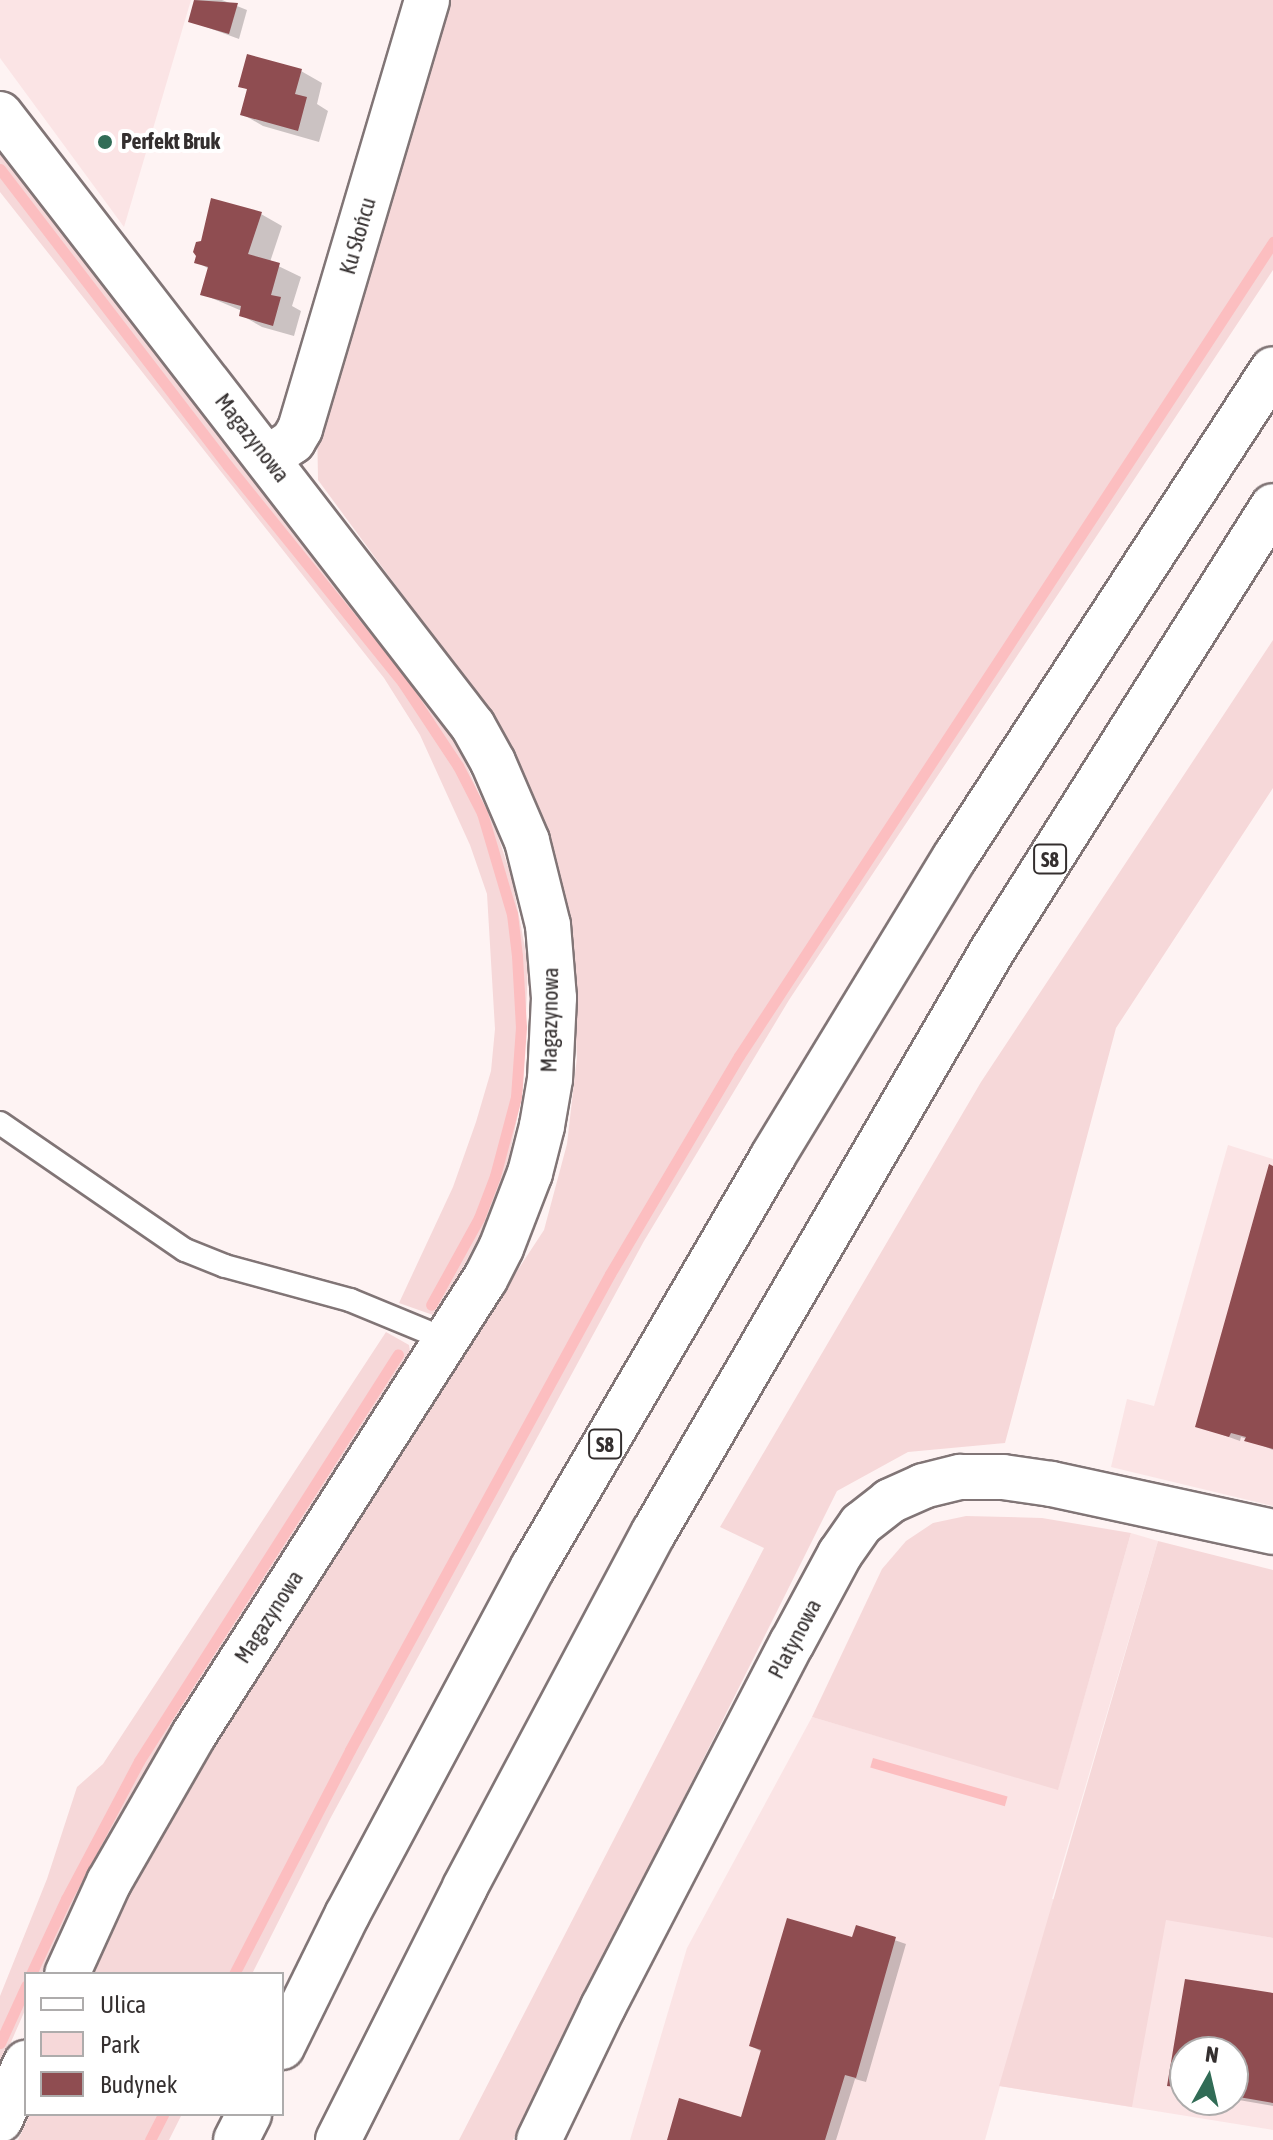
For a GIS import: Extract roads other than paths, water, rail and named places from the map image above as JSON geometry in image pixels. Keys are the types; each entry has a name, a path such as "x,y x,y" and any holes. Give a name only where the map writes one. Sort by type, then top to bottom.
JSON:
{"main road":[{"name":"Ku Słońcu","path":"268,458 293,441 300,429 427,0"},
{"name":"Magazynowa","path":"0,114 473,726 512,802 541,886 548,925 555,1024 542,1126 530,1173 501,1248 447,1340 193,1736 109,1882 68,1972"},
{"name":"S8","path":"284,2043 347,1915 526,1581 773,1156 955,857 1273,369"},
{"name":"S8","path":"338,2140 465,1887 654,1532 992,951 1273,506"},
{"name":"Platynowa","path":"539,2140 603,2007 785,1657 840,1554 861,1524 890,1501 923,1486 960,1477 1003,1477 1051,1484 1273,1532"},
{"path":"0,2120 24,2067"},
{"path":"236,2140 248,2116"}],"lane":[{"path":"0,1123 185,1250 225,1266 350,1300 447,1340"}],"waterway":[{"path":"0,169 228,466 403,683 458,766 482,813 512,914 521,1027 516,1097 495,1176 479,1218 431,1305"},
{"path":"235,1972 350,1750 610,1274 739,1056 1273,242"},
{"path":"32,1972 66,1899 139,1761 398,1355"},
{"path":"0,2043 24,1990"},
{"path":"150,2140 162,2116"}],"place":[{"name":"Perfekt Bruk","path":"105,142"}]}
